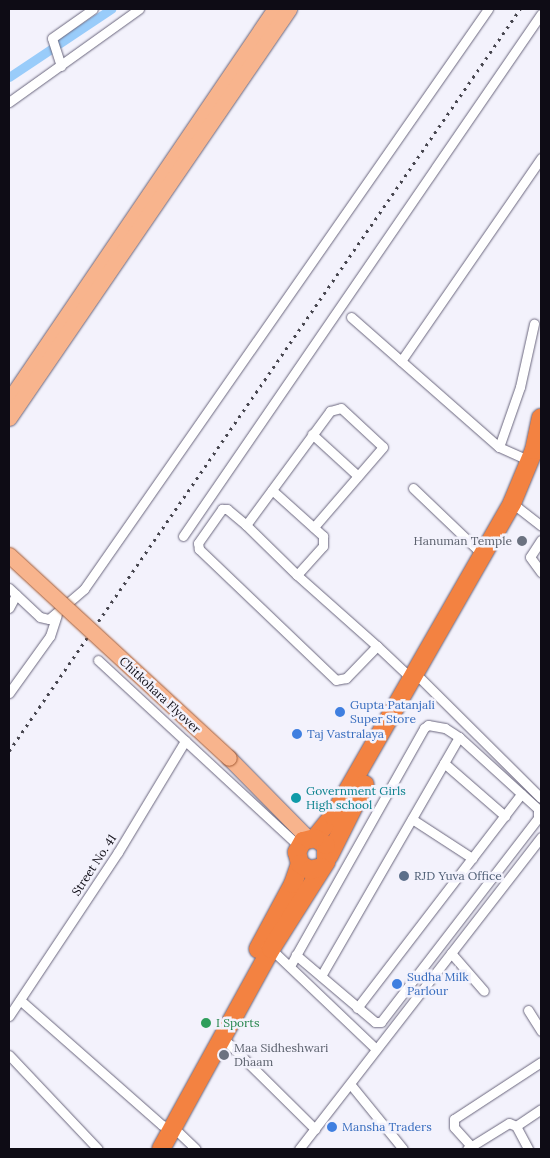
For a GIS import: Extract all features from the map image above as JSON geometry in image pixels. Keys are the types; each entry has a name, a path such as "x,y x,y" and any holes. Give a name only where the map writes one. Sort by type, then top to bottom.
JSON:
{"highway":[{"path":"161,1149 168,1127 294,884 308,841 333,816 417,678 516,506 537,455 541,418"},
{"path":"149,1149 168,1127 325,862 417,678 483,555 516,506"},
{"path":"308,841 326,844 325,862"},
{"path":"300,864 310,870 325,862"}],"main road":[{"path":"9,400 275,9"},
{"path":"9,418 289,9"},
{"name":"Chitkohara Flyover","path":"9,555 294,823 308,841"}],"street":[{"path":"61,66 54,49 56,34 93,9"},
{"path":"9,102 139,9"},
{"path":"9,693 50,636 57,615 84,589 488,9"},
{"path":"183,536 541,14"},
{"path":"402,361 541,158"},
{"path":"351,317 499,447 537,455"},
{"path":"499,447 520,387 534,324"},
{"path":"246,525 330,411 341,408 382,444 381,452 314,527"},
{"path":"312,434 358,476"},
{"path":"413,488 483,555"},
{"path":"272,490 323,536 323,546 297,575"},
{"path":"516,506 541,526"},
{"path":"377,646 346,678 336,680 199,550 198,543 222,510 227,509 297,575 377,646 417,678 541,798"},
{"path":"541,540 530,557 541,572"},
{"path":"9,588 40,617 57,615"},
{"path":"9,608 16,595"},
{"path":"98,660 185,741 308,841"},
{"path":"290,966 296,955 424,728 436,724 458,738 538,809 538,818 378,1024 296,955"},
{"path":"321,976 458,738"},
{"name":"Street No. 41","path":"9,1016 185,741"},
{"path":"444,763 505,816"},
{"path":"357,1008 521,794"},
{"path":"412,819 472,858"},
{"path":"299,1149 351,1086 376,1049 541,836"},
{"path":"272,949 376,1049"},
{"path":"451,953 484,991"},
{"path":"20,1000 196,1149"},
{"path":"528,1010 541,1032"},
{"path":"222,1037 316,1130"},
{"path":"9,1055 98,1149"},
{"path":"541,1062 454,1119 454,1127 469,1148 504,1124 516,1126 541,1109"},
{"path":"351,1086 403,1149"},
{"path":"516,1126 528,1149"}],"waterway":[{"path":"9,77 111,9"}],"railway":[{"path":"9,751 520,9"}],"place":[{"name":"Hanuman Temple","path":"522,541"},
{"name":"Gupta Patanjali Super Store","path":"340,712"},
{"name":"Taj Vastralaya","path":"297,734"},
{"name":"Government Girls High school","path":"296,798"},
{"name":"RJD Yuva Office","path":"404,876"},
{"name":"Sudha Milk Parlour","path":"397,984"},
{"name":"I Sports","path":"206,1023"},
{"name":"Maa Sidheshwari Dhaam","path":"224,1055"},
{"name":"Mansha Traders","path":"332,1127"}]}
